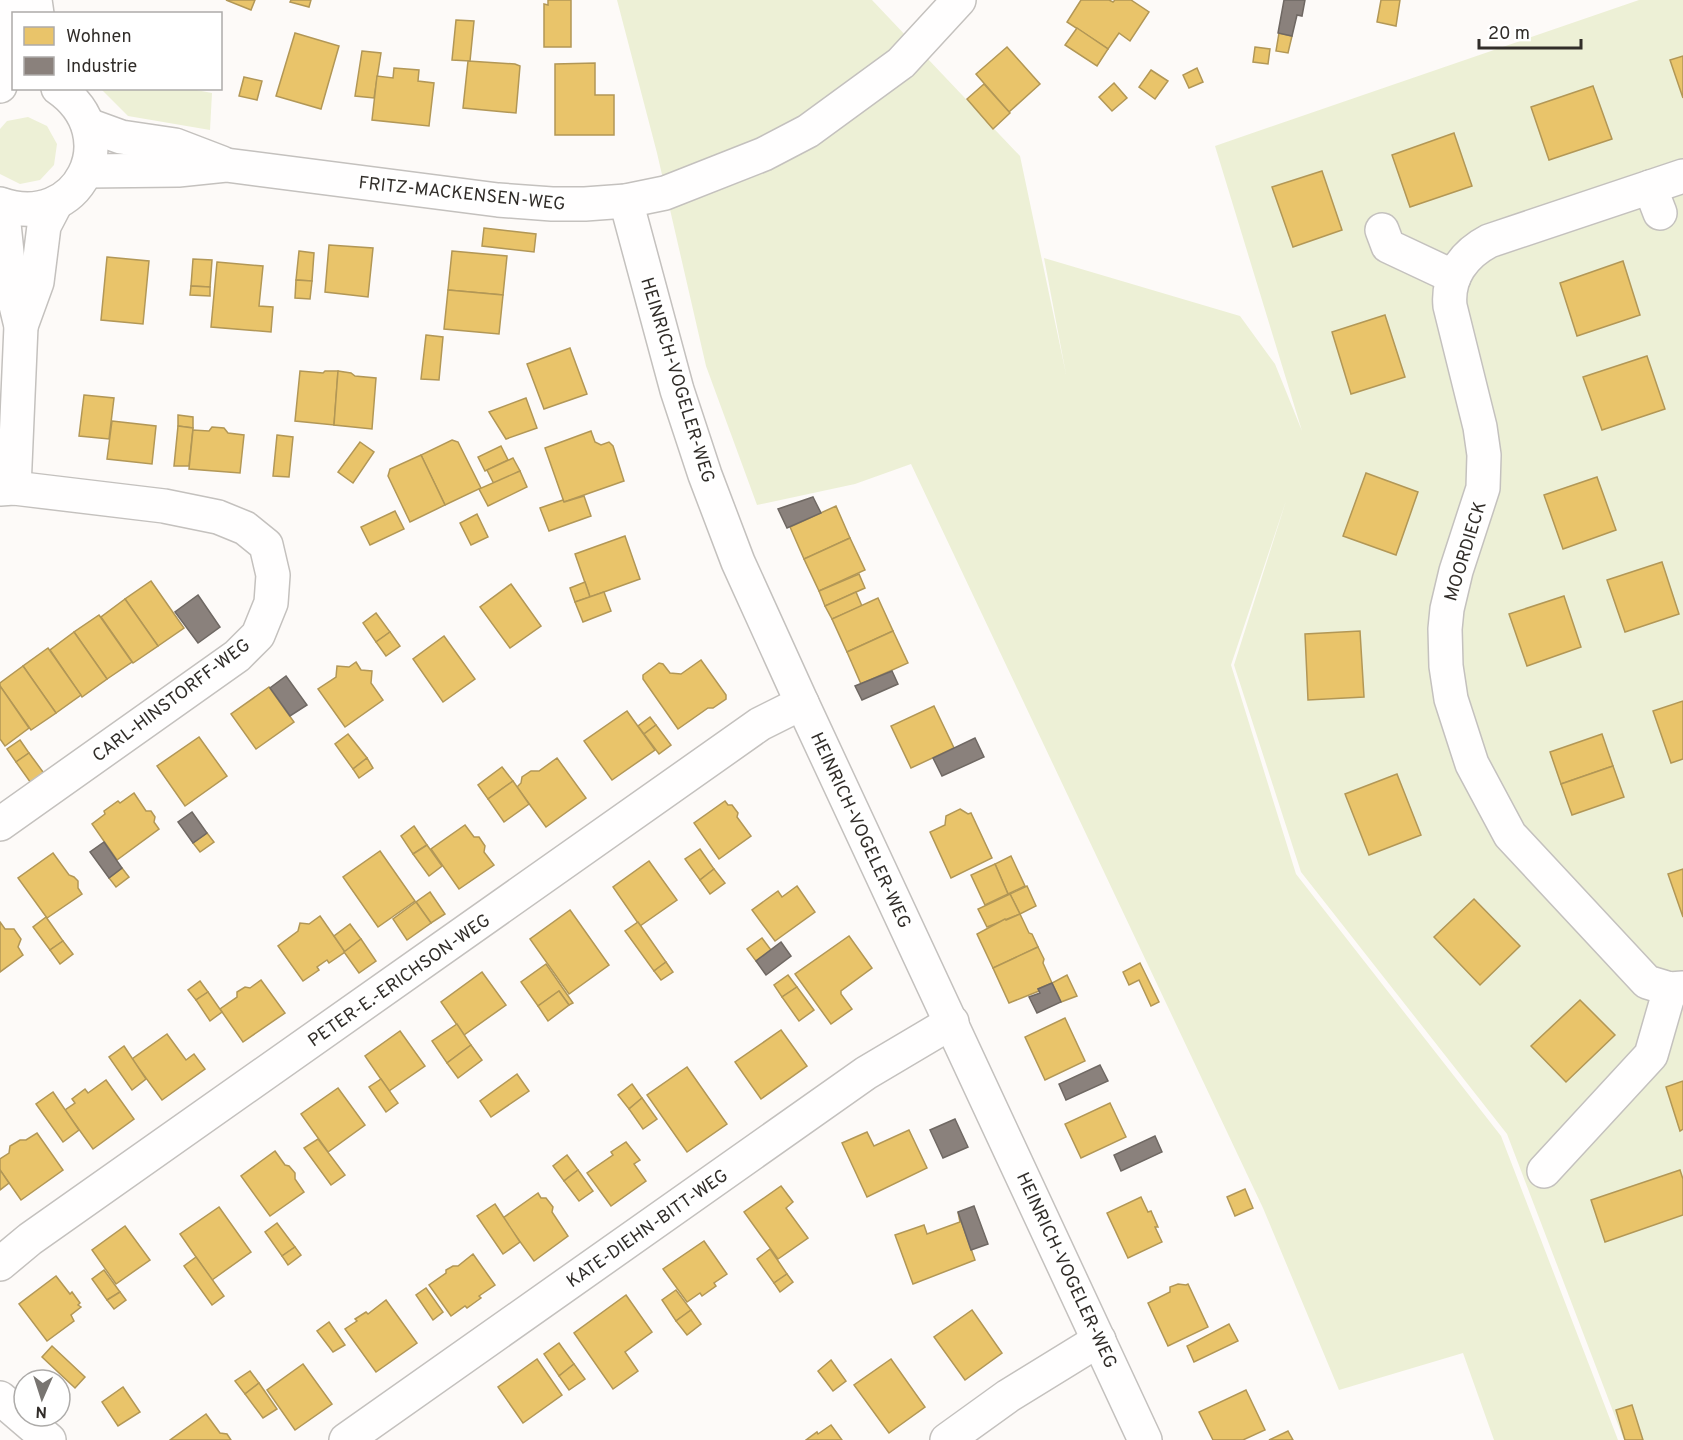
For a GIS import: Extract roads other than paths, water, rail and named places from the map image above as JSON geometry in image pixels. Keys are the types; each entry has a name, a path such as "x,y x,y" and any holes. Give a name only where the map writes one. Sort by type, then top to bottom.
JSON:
{"street":[{"path":"0,87 11,0"},
{"name":"FRITZ-MACKENSEN-WEG","path":"87,171 178,170 226,165 498,200 552,204 626,201 665,193 703,179 764,154 808,131 901,63 959,0"},
{"path":"1,204 29,210 56,203 79,184 87,171 92,148 88,125 82,110 59,90"},
{"name":"FRITZ-MACKENSEN-WEG","path":"88,125 121,137 175,145 226,165"},
{"name":"MOORDIECK","path":"1677,989 1647,982 1510,836 1472,764 1450,699 1445,629 1456,571 1483,488 1484,455 1480,427 1450,306 1449,294 1454,277 1462,262 1472,251 1489,241 1655,200 1683,176"},
{"name":"HEINRICH-VOGELER-WEG","path":"626,201 677,390 705,475 738,562 1145,1440"},
{"name":"CARL-HINSTORFF-WEG","path":"0,824 237,656 258,635 271,603 273,575 266,545 245,528 218,517 164,506 7,489 21,326 37,282 44,226 56,203"},
{"name":"CARL-HINSTORFF-WEG","path":"1,204 10,281 21,326"},
{"path":"1382,230 1388,246 1454,277"},
{"name":"PETER-E.-ERICHSON-WEG","path":"0,1264 30,1239 760,724 802,703"},
{"path":"1544,1171 1651,1055 1677,989"},
{"name":"KATE-DIEHN-BITT-WEG","path":"346,1440 866,1073 952,1022"},
{"path":"947,1440 1008,1396 1099,1340"},
{"path":"0,1398 49,1440"}]}
